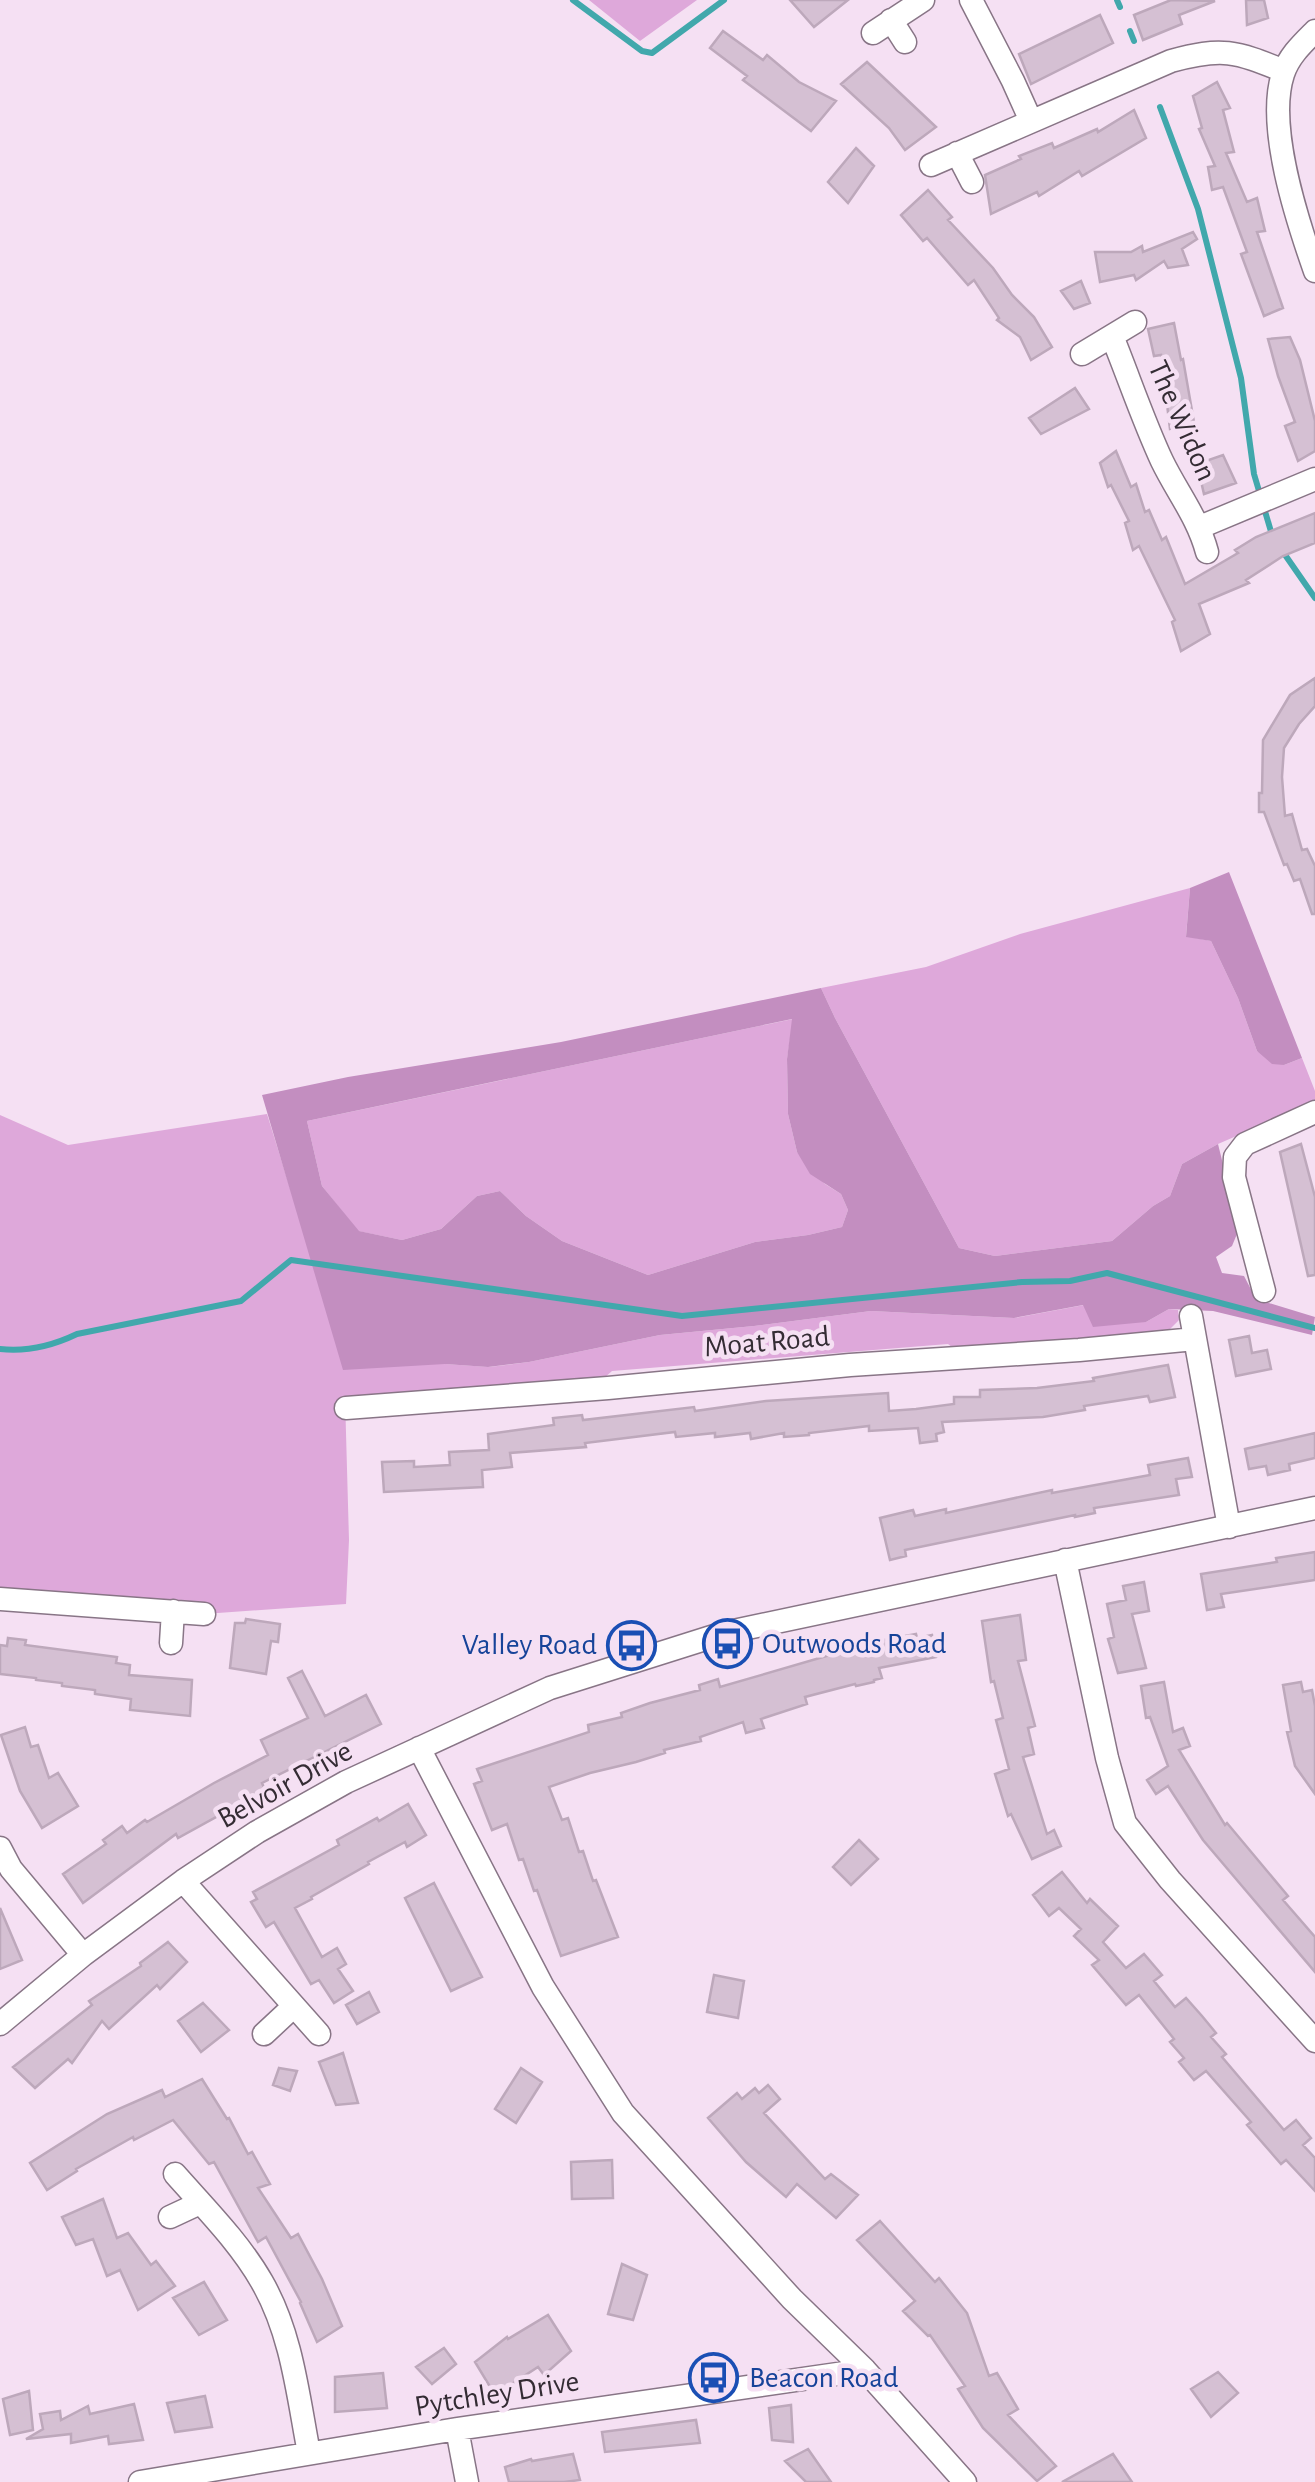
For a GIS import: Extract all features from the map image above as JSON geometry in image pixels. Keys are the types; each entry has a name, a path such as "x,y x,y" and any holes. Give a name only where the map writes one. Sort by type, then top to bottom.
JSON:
{"street":[{"path":"905,42 882,26 922,0"},
{"path":"971,0 1030,121"},
{"path":"1315,31 1296,49 1284,71 1277,100 1292,194 1315,271"},
{"path":"931,165 1171,61 1207,52 1230,52 1284,71"},
{"path":"957,153 972,182"},
{"name":"The Widon","path":"1082,354 1136,322"},
{"name":"The Widon","path":"1112,336 1153,441 1200,528 1207,552"},
{"name":"The Widon","path":"1200,528 1315,479"},
{"path":"1264,1290 1234,1178 1235,1158 1245,1144 1315,1112"},
{"path":"1231,1264 1255,1256"},
{"name":"Moat Road","path":"346,1408 850,1365 1079,1350 1193,1328 1228,1527"},
{"path":"965,2482 622,2113 543,1986 419,1748 550,1688 724,1634 1315,1508"},
{"path":"1065,1560 1107,1758 1126,1823 1170,1880 1315,2041"},
{"path":"0,1600 204,1614"},
{"path":"171,1643 173,1612"},
{"name":"Belvoir Drive","path":"0,2024 82,1955 257,1832 346,1782 419,1748"},
{"path":"0,1848 11,1869 82,1955"},
{"path":"183,1881 318,2034"},
{"path":"264,2034 293,2007"},
{"path":"175,2174 262,2280 278,2314 292,2365 309,2454"},
{"path":"170,2216 200,2203"},
{"name":"Pytchley Drive","path":"140,2482 864,2370"},
{"path":"457,2430 467,2482"}],"shaded area":[{"path":"589,0 697,0 640,41"},
{"path":"1229,872 1302,1058 1284,1065 1272,1064 1257,1051 1211,941 1186,937 1190,888"},
{"path":"1190,888 1186,936 1211,941 1257,1051 1284,1065 1302,1058 1315,1091 1315,1102 1182,1164 1170,1196 1112,1241 995,1256 959,1248 821,988 926,967 1020,934"},
{"path":"821,988 959,1248 995,1256 1112,1241 1170,1196 1182,1164 1218,1144 1239,1229 1232,1246 1216,1257 1222,1273 1244,1276 1256,1299 1315,1317 1312,1335 1213,1311 1169,1309 1146,1322 1093,1327 1083,1305 1014,1318 871,1311 660,1335 488,1367 445,1364 343,1370 262,1095 561,1042","holes":["792,1019 787,1059 788,1114 797,1152 810,1174 841,1194 848,1210 842,1227 755,1242 648,1275 562,1241 526,1216 500,1191 477,1196 441,1229 402,1240 359,1231 322,1186 307,1121"]},
{"path":"793,1019 787,1059 788,1114 797,1152 825,1184 841,1194 848,1210 842,1227 755,1242 648,1275 562,1241 526,1216 500,1191 477,1196 441,1229 402,1240 358,1231 322,1186 307,1121"},
{"path":"267,1114 307,1243 445,1364 489,1367 660,1335 871,1311 1014,1318 1084,1305 1146,1322 1169,1309 1178,1310 1179,1320 1165,1334 957,1351 948,1344 612,1371 603,1379 345,1397 349,1540 346,1604 204,1614 0,1606 0,1115 68,1145"}],"building":[{"path":"790,0 848,0 814,27"},
{"path":"1171,0 1215,1 1179,15 1182,24 1143,40 1134,15"},
{"path":"1246,0 1264,0 1268,18 1247,25"},
{"path":"1100,15 1113,43 1031,84 1019,54"},
{"path":"723,31 763,60 767,55 799,82 836,101 811,131 743,80 747,76 710,48"},
{"path":"867,62 936,127 905,150 889,128 841,84"},
{"path":"1217,82 1230,108 1223,110 1234,152 1226,153 1247,202 1257,198 1265,231 1257,232 1283,308 1264,316 1241,254 1247,252 1223,187 1212,190 1208,167 1215,166 1199,129 1202,128 1193,96"},
{"path":"1134,110 1146,138 1082,176 1079,171 1039,196 1037,192 991,214 985,175 1052,143 1054,148 1097,129 1098,132"},
{"path":"856,148 874,166 848,203 828,182"},
{"path":"928,190 952,217 948,220 1034,317 1052,347 1031,360 1020,337 997,320 974,280 968,285 901,215"},
{"path":"1193,232 1197,239 1182,249 1188,265 1168,268 1164,261 1136,280 1134,275 1100,282 1095,252 1131,252 1142,246 1143,252"},
{"path":"1081,281 1090,303 1074,309 1061,291"},
{"path":"1174,323 1194,422 1170,429 1161,355 1154,356 1148,329"},
{"path":"1290,337 1300,360 1315,421 1315,451 1298,461 1285,426 1295,422 1268,339"},
{"path":"1075,388 1089,409 1041,434 1029,418"},
{"path":"1116,451 1131,487 1136,484 1145,512 1149,510 1162,540 1166,537 1185,584 1238,553 1235,550 1256,537 1315,513 1315,543 1283,556 1246,580 1249,583 1199,604 1210,634 1181,651 1172,622 1175,620 1139,546 1133,550 1125,523 1129,521 1111,485 1108,487 1100,463"},
{"path":"1223,455 1236,483 1204,494 1197,464"},
{"path":"1315,678 1315,706 1284,748 1282,777 1285,816 1292,814 1302,850 1307,849 1315,866 1312,914 1300,879 1294,881 1287,864 1284,865 1264,812 1259,812 1259,793 1263,740 1290,695"},
{"path":"1301,1144 1315,1197 1315,1275 1308,1276 1280,1152"},
{"path":"1249,1336 1252,1353 1267,1350 1271,1369 1236,1376 1229,1340"},
{"path":"1168,1365 1175,1397 1150,1402 1148,1396 1043,1417 942,1422 944,1432 936,1434 937,1441 920,1443 918,1428 869,1431 869,1426 751,1439 750,1433 676,1437 675,1432 585,1443 586,1447 510,1453 512,1467 482,1470 483,1487 384,1492 382,1462 414,1461 414,1467 450,1465 449,1452 489,1450 488,1434 554,1425 553,1418 582,1415 583,1420 694,1407 695,1411 766,1401 888,1393 889,1411 916,1409 954,1404 954,1397 980,1397 980,1390 1094,1381 1093,1378"},
{"path":"1315,1433 1315,1458 1289,1464 1290,1470 1268,1475 1266,1466 1249,1469 1245,1449"},
{"path":"1188,1458 1192,1477 1176,1479 1179,1495 1094,1508 1095,1513 905,1550 906,1556 890,1560 880,1518 913,1510 915,1516 946,1509 946,1513 1052,1490 1150,1475 1148,1465"},
{"path":"1315,1552 1315,1580 1221,1594 1224,1607 1207,1610 1201,1574"},
{"path":"1144,1582 1149,1611 1132,1614 1146,1668 1118,1673 1108,1639 1114,1637 1107,1604 1126,1600 1123,1586"},
{"path":"1020,1615 1026,1660 1018,1661 1035,1726 1028,1728 1034,1754 1023,1757 1047,1834 1054,1830 1061,1846 1032,1859 1011,1814 1008,1816 995,1774 1009,1769 996,1720 1003,1718 994,1681 991,1682 982,1621"},
{"path":"246,1619 280,1624 278,1642 271,1641 266,1674 230,1668 235,1623 245,1623"},
{"path":"916,1634 917,1638 932,1635 936,1657 879,1668 882,1678 874,1682 805,1697 807,1704 761,1719 764,1728 746,1733 743,1722 700,1737 701,1741 549,1787 562,1820 568,1818 579,1852 583,1851 618,1937 561,1956 507,1824 492,1830 474,1784 482,1781 477,1769 589,1732 588,1725 700,1690 699,1685 718,1679 720,1687 847,1650 846,1644"},
{"path":"8,1638 26,1640 25,1645 117,1657 116,1663 130,1665 129,1675 192,1680 190,1716 130,1710 131,1699 0,1674 0,1645 7,1646"},
{"path":"302,1671 325,1716 366,1695 381,1724 262,1783 265,1790 178,1838 176,1834 83,1903 63,1874 106,1844 103,1840 122,1826 127,1833 268,1755 261,1740 308,1718 288,1678"},
{"path":"1164,1682 1173,1732 1183,1728 1190,1746 1179,1750 1225,1825 1288,1896 1283,1900 1315,1937 1315,1972 1203,1840 1168,1786 1156,1794 1147,1780 1168,1766 1150,1717 1146,1718 1141,1686"},
{"path":"1301,1682 1303,1692 1312,1690 1315,1706 1315,1794 1295,1766 1287,1732 1291,1731 1283,1685"},
{"path":"25,1727 31,1747 38,1745 49,1778 58,1773 78,1806 42,1828 20,1791 1,1735"},
{"path":"408,1804 426,1835 368,1862 295,1908 322,1957 337,1948 346,1964 338,1969 353,1991 334,2003 319,1980 311,1984 274,1922 266,1927 251,1902 257,1899 253,1892 339,1845 337,1840"},
{"path":"859,1840 878,1859 851,1885 833,1867"},
{"path":"1062,1872 1087,1903 1090,1899 1118,1926 1103,1942 1126,1968 1144,1954 1162,1975 1154,1981 1175,2007 1186,1998 1202,2016 1216,2033 1211,2037 1226,2054 1222,2057 1284,2130 1296,2120 1311,2138 1303,2145 1315,2158 1315,2191 1286,2160 1281,2164 1247,2125 1251,2122 1206,2071 1194,2080 1179,2062 1184,2058 1170,2042 1174,2039 1139,1995 1126,2005 1092,1965 1099,1960 1074,1936 1081,1929 1059,1908 1049,1916 1033,1895"},
{"path":"434,1883 482,1977 451,1991 405,1898"},
{"path":"0,1908 22,1960 0,1969"},
{"path":"168,1942 187,1962 109,2029 102,2021 72,2063 68,2059 35,2088 13,2067 92,2005 89,2001 141,1966"},
{"path":"714,1975 744,1981 738,2018 707,2012"},
{"path":"369,1992 379,2012 357,2024 346,2005"},
{"path":"203,2003 229,2030 201,2052 178,2021"},
{"path":"343,2053 358,2103 336,2105 319,2062"},
{"path":"279,2068 297,2071 290,2091 273,2085"},
{"path":"521,2068 542,2082 516,2123 495,2109"},
{"path":"202,2079 270,2184 258,2188 291,2238 298,2234 322,2279 342,2326 317,2342 301,2302 266,2237 258,2242 214,2162 209,2164 173,2120 134,2140 133,2137 47,2190 30,2163 107,2114 162,2090 165,2097"},
{"path":"768,2085 780,2099 764,2113 825,2179 831,2174 858,2195 836,2218 797,2184 786,2197 746,2162 708,2118 737,2093 742,2099 755,2088 759,2093"},
{"path":"612,2160 613,2198 572,2199 571,2162"},
{"path":"103,2199 117,2238 128,2233 151,2265 156,2261 175,2286 138,2310 120,2270 107,2276 93,2239 76,2245 62,2217"},
{"path":"880,2221 935,2282 939,2278 967,2313 989,2376 997,2373 1018,2409 1008,2415 1056,2466 1037,2481 983,2428 958,2389 965,2386 930,2335 903,2311 915,2301 857,2240"},
{"path":"622,2264 647,2275 633,2320 608,2314"},
{"path":"204,2282 227,2320 199,2335 173,2298"},
{"path":"548,2315 571,2351 544,2375 538,2367 495,2395 475,2362 507,2337"},
{"path":"444,2348 456,2364 432,2384 416,2367"},
{"path":"1218,2372 1238,2393 1211,2417 1191,2389"},
{"path":"383,2373 387,2408 335,2412 335,2377"},
{"path":"29,2391 33,2430 10,2435 3,2399"},
{"path":"205,2396 212,2427 175,2432 167,2403"},
{"path":"134,2404 143,2440 109,2444 108,2436 71,2443 71,2434 26,2439 43,2429 40,2414 60,2411 61,2420 88,2406 90,2414"},
{"path":"791,2405 793,2442 772,2440 769,2408"},
{"path":"696,2420 700,2443 605,2452 602,2432"},
{"path":"808,2449 831,2482 806,2482 785,2461"},
{"path":"573,2454 580,2480 509,2482 505,2467"},
{"path":"1113,2454 1132,2482 1062,2482"}],"waterway":[{"path":"573,0 642,51 652,53 724,0"},
{"path":"1117,0 1120,7"},
{"path":"1130,31 1134,41"},
{"path":"1160,107 1198,209 1241,378 1254,474 1272,535"},
{"path":"1281,549 1315,598"},
{"path":"0,1349 39,1347 77,1334 241,1301 291,1260 682,1316 1022,1282 1070,1281 1107,1273 1315,1328"}],"place":[{"name":"Outwoods Road","path":"727,1644"},
{"name":"Valley Road","path":"632,1645"},
{"name":"Beacon Road","path":"714,2378"}]}
